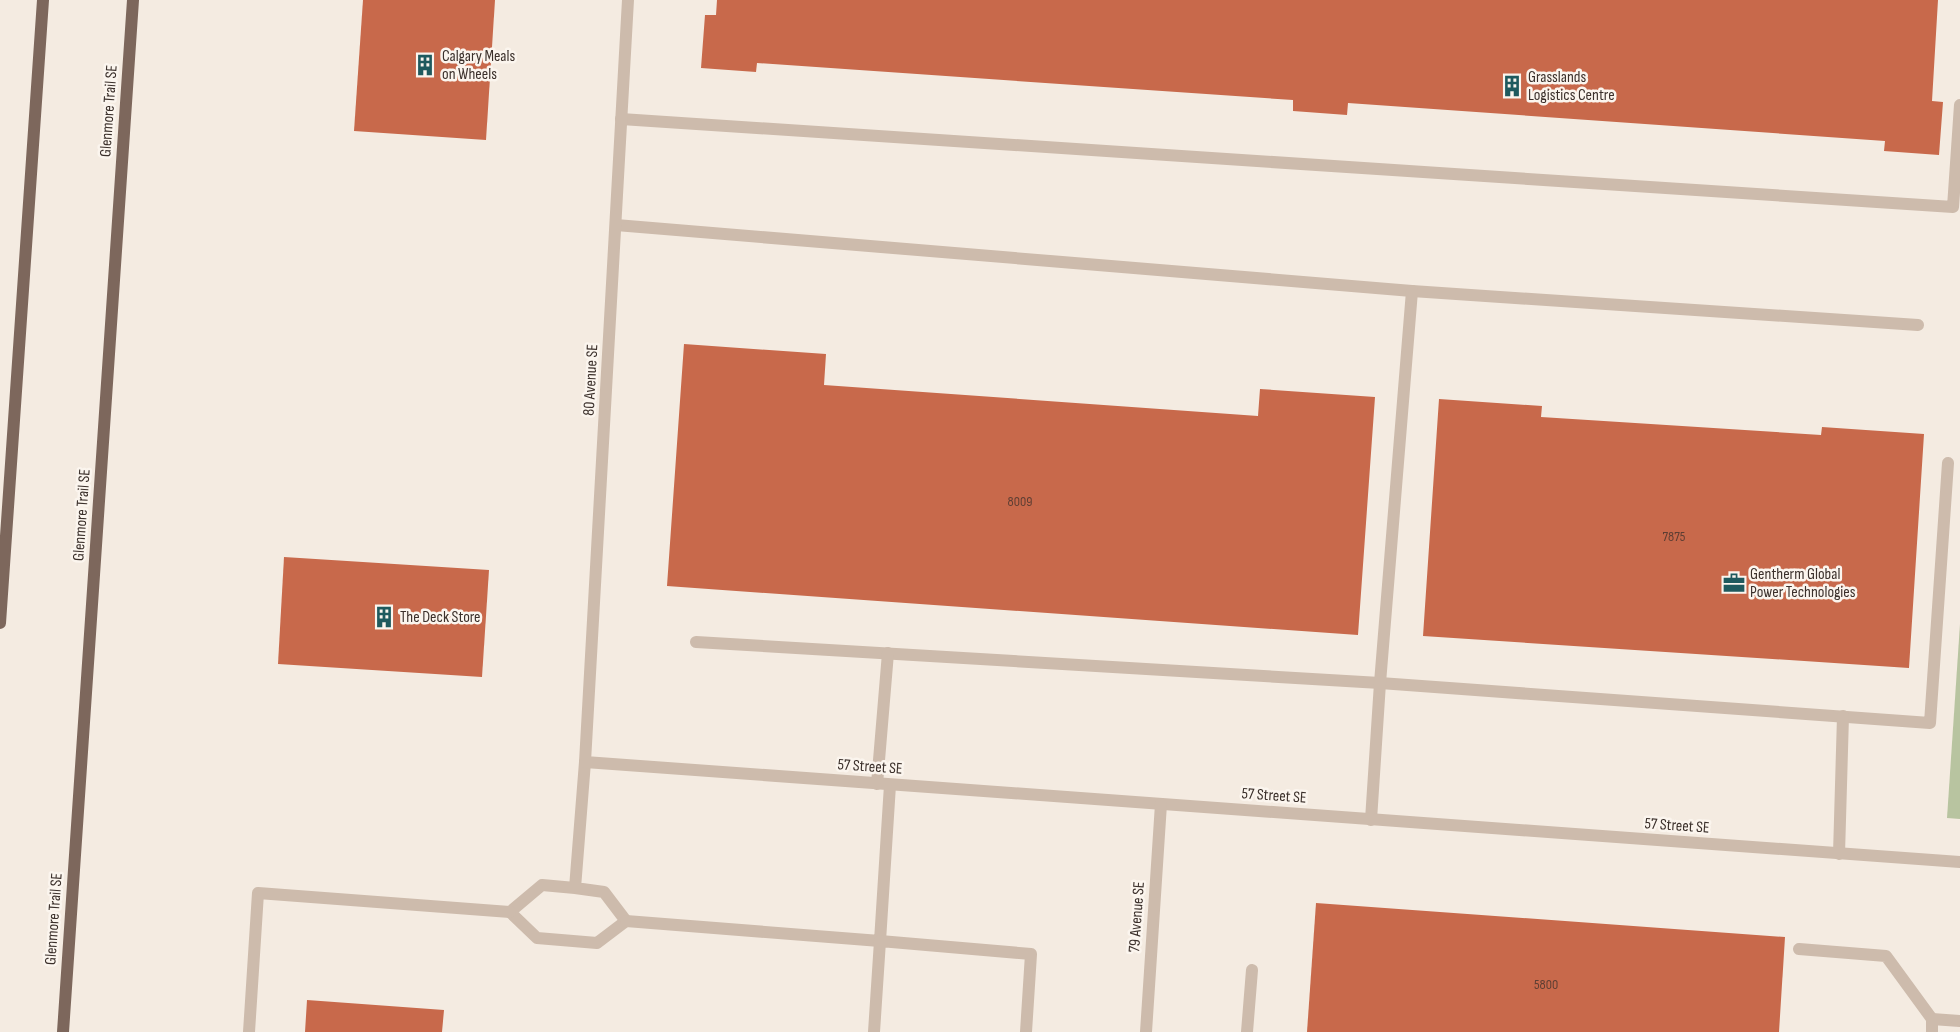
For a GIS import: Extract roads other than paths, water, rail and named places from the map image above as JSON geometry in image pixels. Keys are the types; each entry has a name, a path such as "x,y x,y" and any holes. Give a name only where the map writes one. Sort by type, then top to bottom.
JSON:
{"main road":[{"path":"0,623 43,0"},
{"name":"Glenmore Trail SE","path":"63,1032 133,0"}],"street":[{"name":"80 Avenue SE","path":"575,888 585,762 628,0"},
{"path":"621,119 1954,207 1960,105"},
{"path":"616,225 1412,292 1918,325"},
{"path":"1371,820 1380,683 1412,292"},
{"path":"696,642 1380,683 1930,723 1948,463"},
{"path":"874,1032 880,941 888,653"},
{"path":"1839,854 1843,716"},
{"name":"57 Street SE","path":"585,762 1960,862"},
{"name":"79 Avenue SE","path":"1146,1032 1160,804"},
{"path":"510,912 542,885 604,892 626,921"},
{"path":"249,1032 258,893 510,912 537,938 597,943 626,921 1031,954 1026,1032"},
{"path":"1799,949 1886,956 1932,1019 1932,1032"},
{"path":"1247,1032 1252,970"},
{"path":"1932,1019 1960,1021"}],"place":[{"name":"Calgary Meals on Wheels","path":"425,65"},
{"name":"Grasslands Logistics Centre","path":"1512,86"},
{"name":"Gentherm Global Power Technologies","path":"1734,583"},
{"name":"The Deck Store","path":"384,617"}]}
